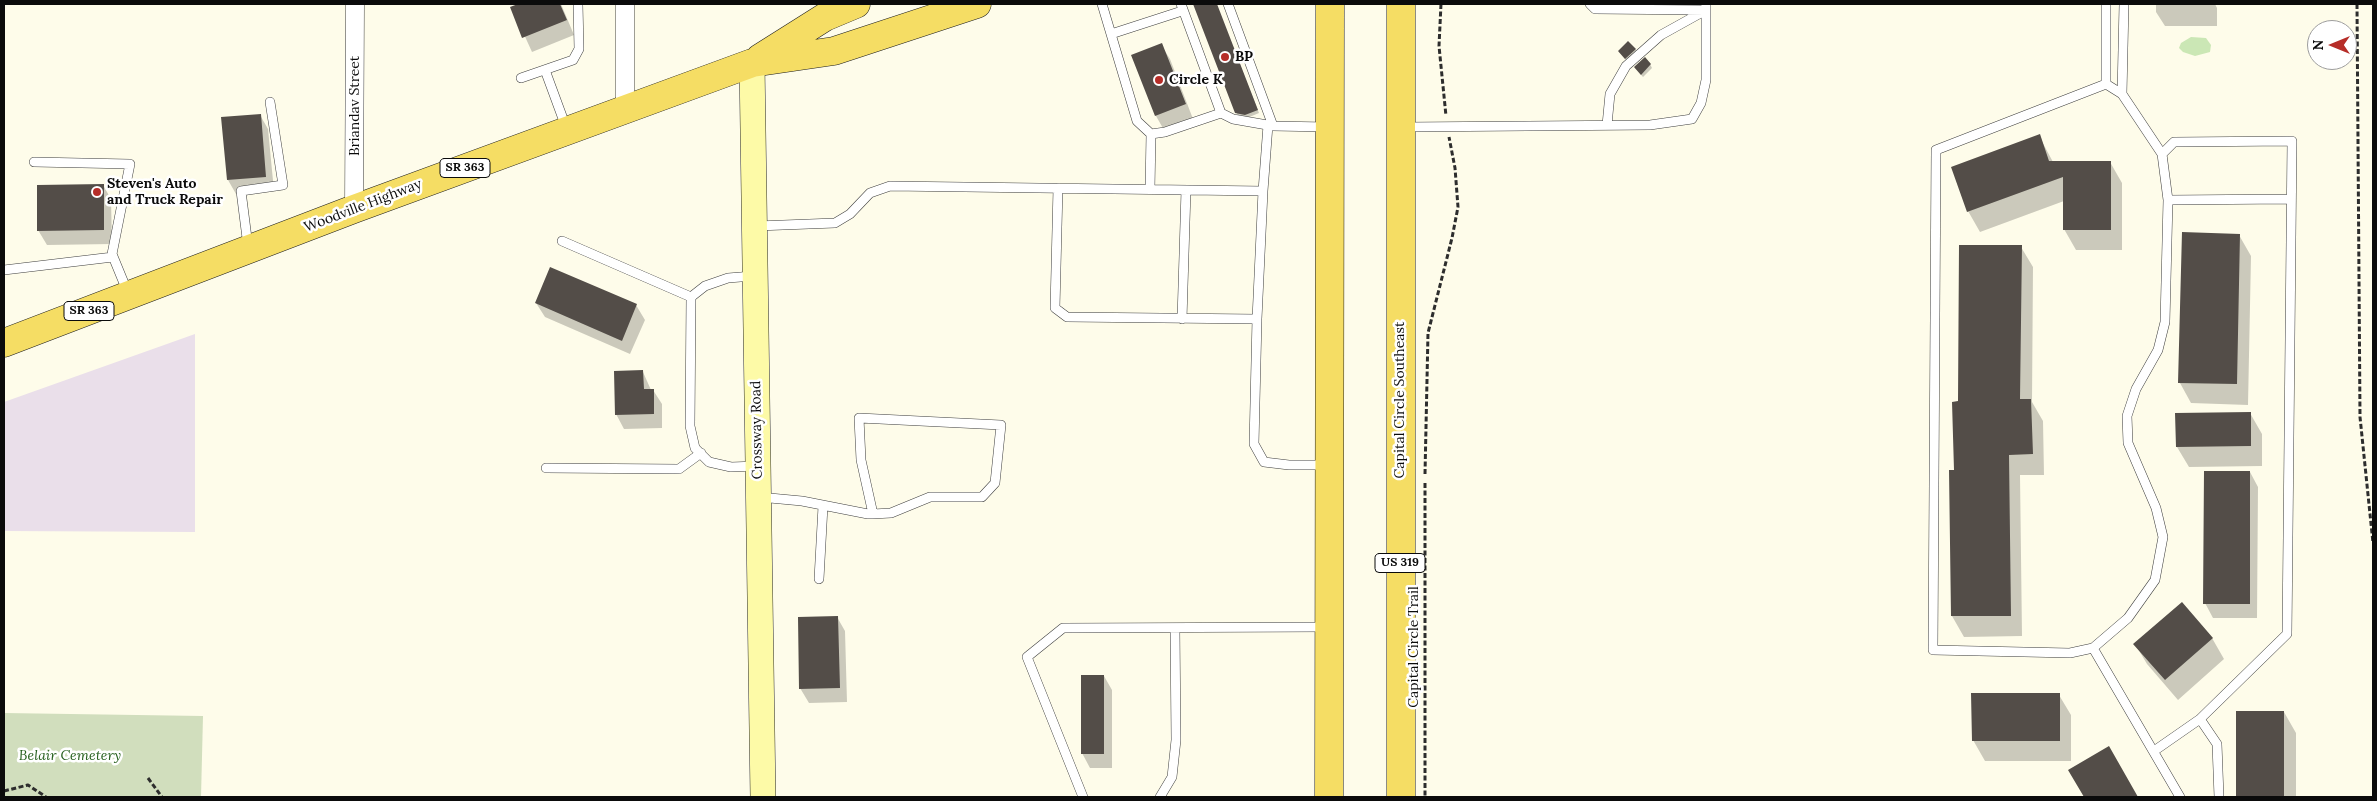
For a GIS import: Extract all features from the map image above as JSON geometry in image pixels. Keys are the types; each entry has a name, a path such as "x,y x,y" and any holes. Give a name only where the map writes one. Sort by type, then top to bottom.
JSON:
{"main road":[{"name":"Woodville Highway","path":"752,63 824,14 856,4"},
{"name":"Woodville Highway","path":"4,343 354,209 752,63 834,51 976,4"},
{"path":"1329,797 1330,4"},
{"name":"Capital Circle Southeast","path":"1400,4 1401,797"}],"street":[{"name":"Briandav Street","path":"354,209 355,4"},
{"path":"625,4 625,109"},
{"name":"Crossway Road","path":"752,63 763,797"}],"lane":[{"path":"521,78 573,60 579,50 578,4"},
{"path":"1102,4 1137,120 1151,134 1150,190"},
{"path":"1228,4 1270,125 1263,191 1254,444 1264,462 1329,466"},
{"path":"1590,4 1595,9 1706,7"},
{"path":"2106,4 2106,84"},
{"path":"2122,94 2124,4"},
{"path":"1111,34 1181,7 1221,113 1233,119 1270,125 1330,127"},
{"path":"1400,128 1650,125 1692,119 1701,103 1706,80 1706,7"},
{"path":"1607,125 1610,94 1626,66 1661,35 1706,7"},
{"path":"545,70 567,130"},
{"path":"2106,84 2122,94 2162,154 2168,200 2165,322 2158,350 2136,389 2127,416 2128,443 2156,508 2163,537 2155,580 2128,618 2094,648 2070,653 1933,650 1936,150 2106,84"},
{"path":"248,250 241,191 283,185 270,102"},
{"path":"1151,134 1165,132 1221,113"},
{"path":"2154,751 2200,719 2287,634 2292,142 2174,142 2162,154"},
{"path":"34,162 130,164 112,254 129,295"},
{"path":"754,227 835,223 850,214 870,193 890,186 1263,191"},
{"path":"1058,188 1055,308 1067,317 1257,319"},
{"path":"1182,319 1186,190"},
{"path":"2168,200 2291,199"},
{"path":"562,241 691,297"},
{"path":"4,270 113,257"},
{"path":"691,297 705,286 728,278 754,276"},
{"path":"691,297 690,426 696,448 709,462 731,467 758,466"},
{"path":"758,497 802,501 872,514 891,514 930,497 982,497 995,484 1001,425 859,418 861,460 872,514"},
{"path":"546,468 679,469 701,453"},
{"path":"820,579 823,506"},
{"path":"1083,797 1028,657 1063,628 1329,627"},
{"path":"1160,797 1172,777 1176,740 1175,628"},
{"path":"2094,648 2180,797"},
{"path":"2200,719 2217,744 2219,797"}],"path":[{"path":"1442,4 1439,46 1445,112"},
{"path":"2356,4 2360,416 2373,543"},
{"name":"Capital Circle Trail","path":"1426,797 1426,388 1428,333 1458,207 1455,168 1450,142"},
{"path":"148,778 162,797"},
{"path":"4,791 28,785 46,797"}],"shaded area":[{"path":"195,334 195,532 4,531 4,402"}],"green space":[{"path":"2191,37 2206,38 2211,45 2210,52 2195,56 2183,52 2179,48 2181,43"},
{"name":"Belair Cemetery","path":"4,713 203,716 201,797 4,797"}],"building":[{"path":"518,4 560,4 567,20 522,38 510,7"},
{"name":"BP","path":"1193,4 1217,4 1258,110 1245,115 1235,113"},
{"path":"1628,41 1636,49 1625,59 1618,51"},
{"name":"Circle K","path":"1162,43 1186,104 1155,116 1131,55"},
{"path":"1645,57 1651,64 1641,75 1634,67"},
{"path":"261,114 266,177 227,180 221,117"},
{"path":"2040,134 2049,161 2111,161 2111,230 2063,230 2063,177 1967,212 1951,167"},
{"path":"104,184 104,230 37,231 37,185"},
{"path":"2182,232 2240,234 2237,384 2178,383"},
{"path":"1959,245 2022,245 2020,399 2031,399 2033,454 2009,455 2011,616 1951,616 1949,470 1954,470 1952,402 1958,401"},
{"path":"550,267 637,304 622,341 535,303"},
{"path":"643,370 644,389 654,389 654,414 615,415 614,371"},
{"path":"2251,412 2251,446 2176,447 2175,413"},
{"path":"2204,471 2250,471 2250,604 2203,604"},
{"path":"2182,602 2213,638 2165,680 2133,644"},
{"path":"838,616 840,688 799,689 798,617"},
{"path":"1081,675 1104,675 1104,754 1081,754"},
{"path":"1971,693 2060,693 2060,741 1972,741"},
{"path":"2236,711 2284,711 2284,797 2236,797"},
{"path":"2109,746 2138,797 2084,797 2068,770"}],"place":[{"name":"BP","path":"1225,57"},
{"name":"Circle K","path":"1159,80"},
{"name":"Steven's Auto and Truck Repair","path":"97,192"}]}
